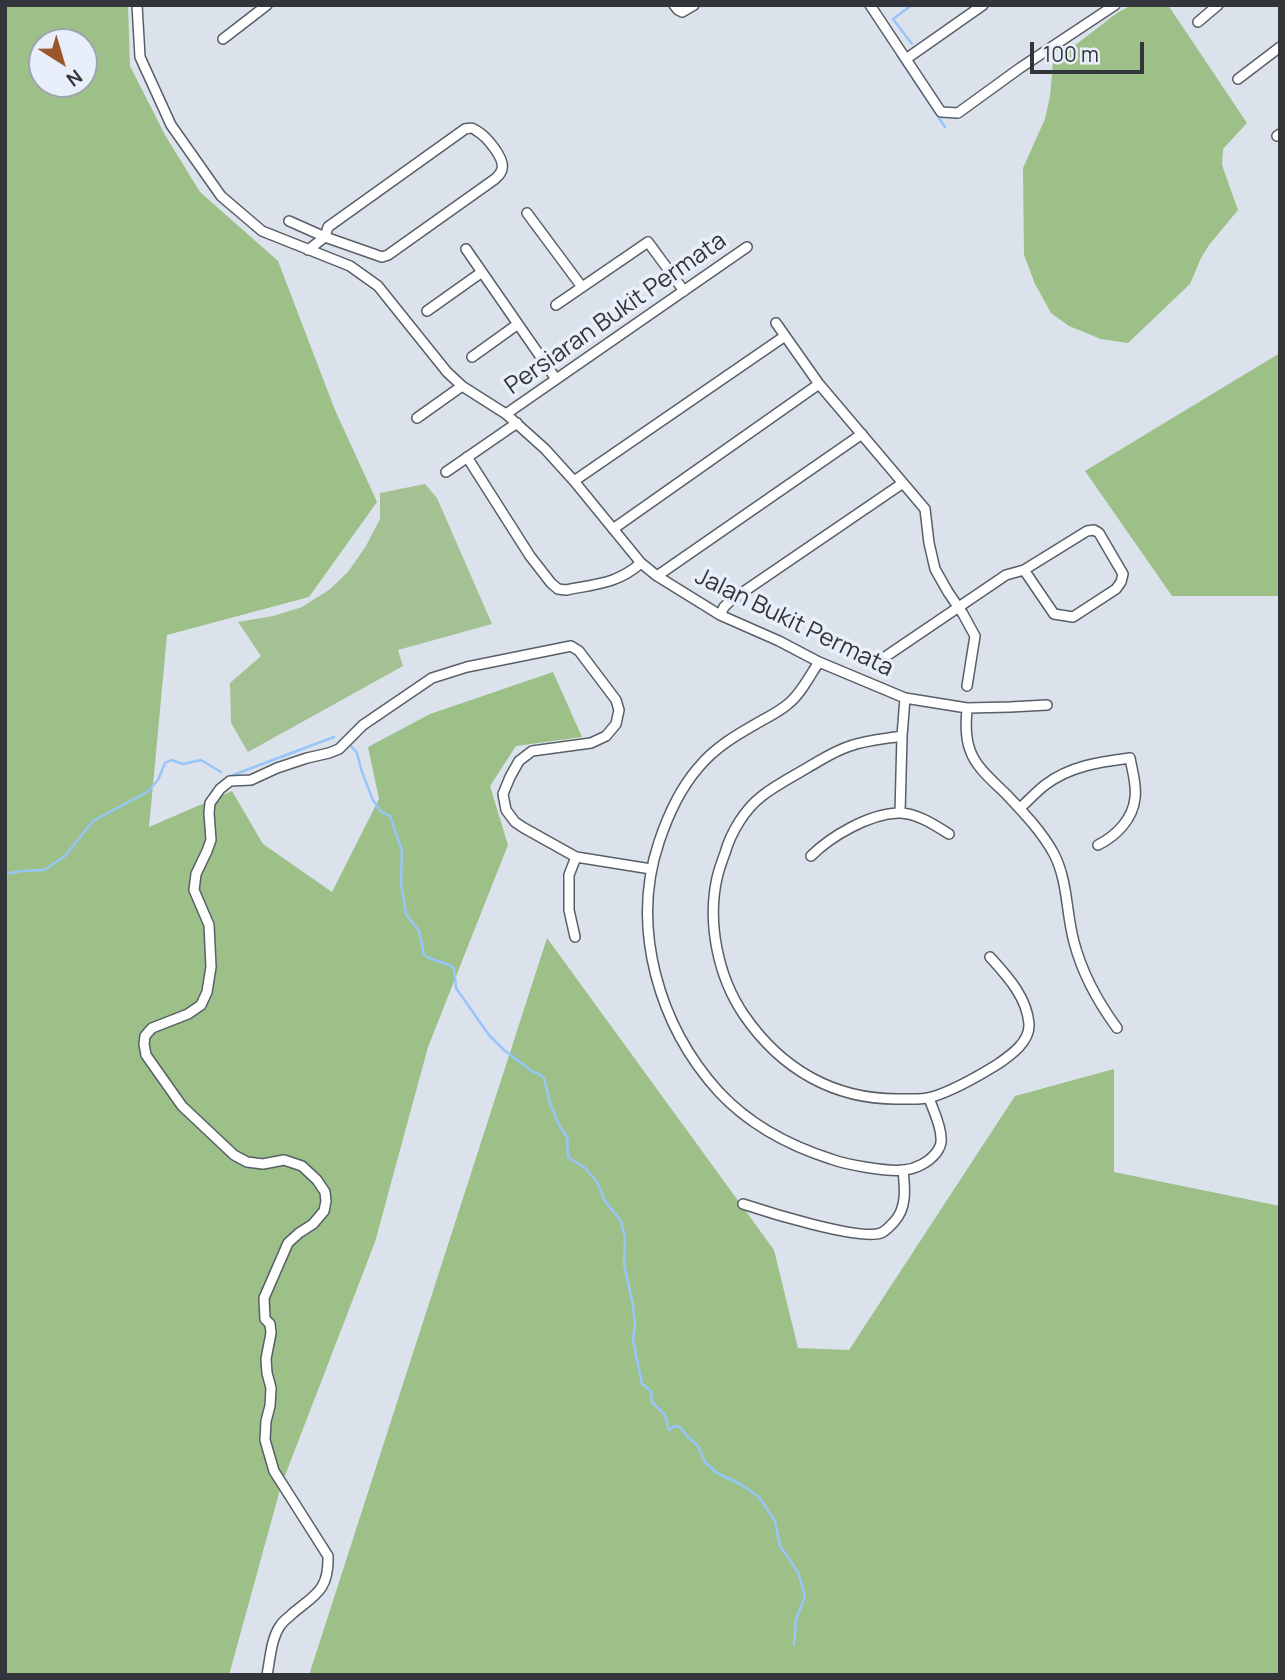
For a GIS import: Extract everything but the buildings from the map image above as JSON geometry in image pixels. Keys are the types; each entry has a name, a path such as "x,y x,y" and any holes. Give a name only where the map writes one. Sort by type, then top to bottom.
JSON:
{"street":[{"name":"Jalan Bukit Permata","path":"137,5 140,57 170,125 221,196 262,231 350,265 378,286 447,372 462,386 506,414 545,449 641,563 657,576 720,615 819,662 905,698 967,708 1047,705"},
{"path":"223,38 267,5"},
{"path":"674,5 682,12 694,5"},
{"path":"870,5 941,112 958,113 1115,5"},
{"path":"905,59 983,5"},
{"path":"1198,22 1218,5"},
{"path":"1238,79 1280,47"},
{"path":"289,221 325,237 382,257 495,179 502,169 502,162 493,145 480,132 472,128 465,129 328,227 325,237 308,250"},
{"path":"527,213 582,287"},
{"path":"556,305 648,243 684,291"},
{"name":"Persiaran Bukit Permata","path":"506,414 747,247"},
{"path":"466,249 556,379"},
{"path":"427,311 482,272"},
{"path":"776,323 819,384 925,509 935,569 975,636 967,686"},
{"path":"472,357 518,324"},
{"path":"574,481 785,336"},
{"path":"613,528 819,384"},
{"path":"417,418 462,386"},
{"path":"446,472 517,423"},
{"path":"657,576 862,434"},
{"path":"467,457 530,556 558,589 566,590 616,580 641,563"},
{"path":"720,615 730,601 903,484"},
{"path":"878,668 882,659 1006,575 1024,570 1087,531 1094,530 1099,533 1123,574 1115,589 1073,617 1054,614 1024,570"},
{"path":"267,1675 280,1626 324,1585 328,1556 274,1471 265,1440 271,1388 266,1359 271,1333 270,1324 265,1319 264,1298 288,1243 313,1224 324,1211 325,1192 302,1166 284,1160 263,1164 247,1162 234,1155 182,1106 146,1055 145,1036 152,1028 188,1014 201,1005 207,992 211,967 209,925 194,890 196,874 211,840 210,803 230,781 251,780 277,768 339,749 363,725 432,678 467,667 571,646 579,651 616,700 619,710 616,724 606,736 591,743 532,751 519,761 503,794 506,810 515,822 576,857 651,869"},
{"path":"819,662 790,703 726,742 697,768 669,813 651,869 648,895 648,925 657,982 667,1009 691,1056 738,1109 776,1136 834,1160 861,1166 903,1170 916,1167 934,1156 942,1138 929,1098"},
{"path":"900,813 905,698"},
{"path":"967,708 966,733 970,752 979,767 1020,808 1055,856 1063,879 1074,942 1081,962 1101,1006 1117,1028"},
{"path":"902,736 866,741 834,752 761,797 751,807 730,839 717,878 713,914 718,952 728,988 760,1038 781,1058 808,1077 842,1091 883,1100 929,1098 983,1074 1023,1044 1029,1027 1024,1001 990,957"},
{"path":"1020,808 1046,784 1066,772 1093,762 1130,758 1135,799 1130,815 1116,834 1098,845"},
{"path":"811,856 823,844 849,828 900,813 931,823 949,834"},
{"path":"575,937 569,910 569,875 576,857"},
{"path":"743,1204 839,1231 881,1233 898,1218 904,1205 903,1170"}],"green space":[{"path":"5,5 128,5 130,66 165,135 200,192 278,261 335,410 377,502 309,597 167,635 149,827 232,791 263,844 332,892 379,799 368,747 430,714 553,672 582,737 516,746 490,786 508,845 428,1047 375,1242 281,1486 229,1675 5,1675"},
{"path":"1132,5 1168,5 1247,123 1223,149 1222,165 1238,210 1209,245 1190,284 1128,343 1101,339 1069,326 1051,313 1035,284 1024,255 1023,168 1045,119 1053,62 1117,13"},
{"path":"1280,353 1280,603 1279,596 1172,596 1085,471"},
{"path":"425,484 437,498 492,624 398,650 403,666 248,752 231,723 230,683 261,656 238,622 273,616 302,607 329,590 348,572 366,546 380,519 380,493"},
{"path":"547,938 774,1250 798,1348 849,1350 1015,1096 1114,1069 1114,1172 1280,1206 1280,1675 309,1675"}],"waterway":[{"path":"912,5 893,19 912,44"},
{"path":"897,55 945,127"},
{"path":"233,775 334,737"},
{"path":"351,746 357,753 372,798 380,811 390,816 402,851 401,883 406,914 419,931 424,955 454,968 456,988 489,1035 504,1050 544,1078 550,1103 567,1137 568,1157 585,1168 597,1182 605,1201 621,1221 625,1238 624,1264 633,1305 633,1340 642,1384 651,1391 652,1402 665,1415 669,1430 675,1426 680,1427 698,1446 705,1462 717,1473 759,1497 775,1521 780,1546 798,1572 805,1596 796,1620 794,1645"},
{"path":"5,874 44,870 65,856 93,821 147,792 158,780 165,763 171,760 183,764 201,760 221,772"}]}
